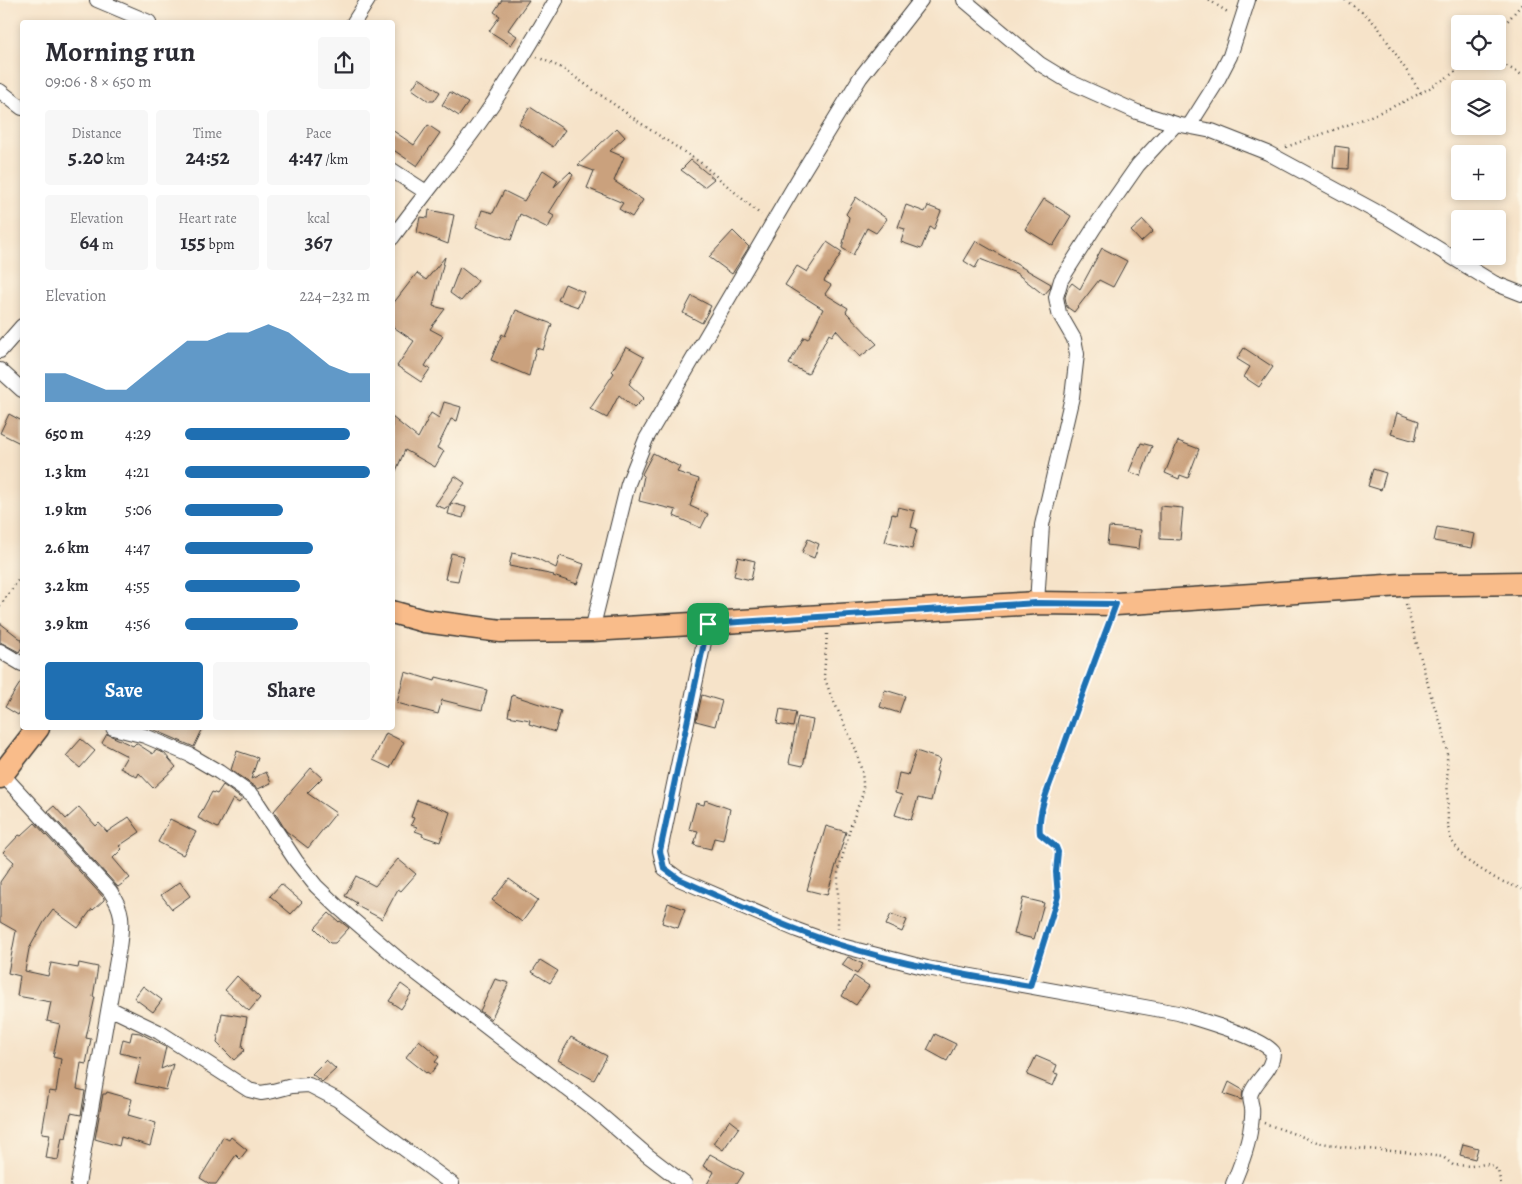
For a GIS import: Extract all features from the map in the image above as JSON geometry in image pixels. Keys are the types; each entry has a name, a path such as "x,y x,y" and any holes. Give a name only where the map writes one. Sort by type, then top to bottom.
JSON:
{"main road":[{"path":"395,613 424,620 501,631 592,630 1037,603 1116,604 1401,585 1522,583"},
{"path":"1,776 36,730"}],"street":[{"path":"97,0 144,20"},
{"path":"355,20 368,0"},
{"path":"395,234 476,127 527,52 556,0"},
{"path":"592,630 628,484 646,439 860,78 921,0"},
{"path":"964,0 1040,64 1068,81 1137,112 1182,125 1212,131 1268,153 1390,219 1494,284 1522,294"},
{"path":"1037,603 1042,525 1072,397 1076,354 1074,339 1059,313 1056,297 1061,280 1094,228 1138,165 1182,125 1215,85 1230,56 1248,0"},
{"path":"0,91 20,106"},
{"path":"395,172 426,192"},
{"path":"0,351 20,328"},
{"path":"0,370 20,388"},
{"path":"708,624 660,851 664,868 679,879 798,930 838,944 927,968 1178,1013 1240,1034 1269,1048 1273,1052 1270,1067 1251,1094 1249,1102 1252,1109 1250,1132 1233,1184"},
{"path":"0,651 20,663"},
{"path":"120,730 145,736 190,755 219,772 253,796 296,862 316,886 339,908 402,962 596,1111 647,1155 685,1184"},
{"path":"1,776 110,891 121,912 122,924 109,1008 78,1184"},
{"path":"109,1008 159,1032 249,1090 261,1093 292,1086 309,1085 338,1100 452,1184"}],"path":[{"path":"1209,0 1242,21"},
{"path":"1344,0 1366,15 1378,27 1421,94"},
{"path":"1506,23 1522,4"},
{"path":"527,52 562,68 650,130 701,163 772,225"},
{"path":"1506,66 1522,75"},
{"path":"1268,153 1348,125 1421,94 1458,70"},
{"path":"0,606 20,578"},
{"path":"1401,585 1433,704 1443,729 1447,752 1448,827 1451,840 1466,860 1498,880 1522,889"},
{"path":"1030,986 1058,896 1056,872 1058,852 1056,847 1040,834 1039,826 1044,803 1116,604"},
{"path":"828,615 824,676 856,750 863,783 863,793 851,824 838,873 838,944"},
{"path":"1251,1118 1317,1142 1342,1147 1443,1157 1453,1165 1470,1166 1486,1164 1494,1166 1498,1171 1501,1184"}],"building":[{"path":"502,0 529,0 508,30 517,36 511,45 489,31 500,16 494,12"},
{"path":"419,78 440,92 434,101 429,101 412,89"},
{"path":"450,92 468,103 459,116 442,105"},
{"path":"530,107 565,130 553,147 519,124"},
{"path":"428,125 440,133 417,166 395,151 395,132 414,145"},
{"path":"617,128 625,137 610,151 624,157 614,181 643,200 632,217 619,209 623,203 587,188 594,171 578,165"},
{"path":"1335,146 1349,148 1348,169 1333,168"},
{"path":"691,160 714,179 704,187 681,170"},
{"path":"543,170 558,180 554,187 570,172 573,175 549,213 554,216 548,228 520,214 511,240 476,227 482,210 493,213 504,191 524,201"},
{"path":"856,197 887,219 876,233 867,228 853,255 842,248 849,217 846,214"},
{"path":"1044,199 1071,216 1053,246 1025,229"},
{"path":"906,205 925,212 928,206 941,211 934,229 930,227 921,249 901,242 905,229 898,227"},
{"path":"429,210 454,215 448,244 417,232 420,217 428,218"},
{"path":"1143,220 1153,231 1141,242 1131,231"},
{"path":"733,231 749,247 732,274 709,257"},
{"path":"976,241 1051,284 1050,288 1044,295 1016,273 980,259 975,268 964,261"},
{"path":"827,242 842,252 824,281 831,285 825,294 848,308 846,312 877,344 860,357 836,330 832,336 829,334 808,374 789,364 804,337 808,339 823,309 785,285 797,266 807,272"},
{"path":"1102,248 1127,261 1113,287 1099,280 1074,312 1067,307 1065,297 1068,288 1072,283 1080,289"},
{"path":"445,257 433,306 445,309 430,329 443,336 425,366 430,369 421,382 397,366 414,341 395,328 395,301 417,273 426,280"},
{"path":"460,267 478,281 461,301 450,293"},
{"path":"565,284 584,292 578,307 558,300"},
{"path":"692,296 711,306 702,323 683,313"},
{"path":"516,310 552,324 543,350 536,348 529,376 491,360 502,334 505,336"},
{"path":"626,347 644,357 629,384 644,398 634,408 619,395 607,418 590,409 614,373 612,371"},
{"path":"1244,348 1273,367 1259,387 1244,377 1250,367 1237,359"},
{"path":"444,402 461,407 457,421 451,419 437,448 444,451 435,467 405,450 395,473 395,419 418,438 431,413 439,418"},
{"path":"1397,413 1419,421 1415,441 1391,434"},
{"path":"9,414 20,420 20,443 0,433"},
{"path":"1178,441 1199,449 1188,478 1180,475 1179,479 1165,473"},
{"path":"1141,443 1152,446 1141,476 1129,472"},
{"path":"653,453 680,467 677,472 699,479 690,506 708,514 701,528 674,516 676,510 639,501 644,476 642,474"},
{"path":"1373,469 1386,473 1381,490 1368,486"},
{"path":"455,476 465,483 446,509 435,505"},
{"path":"451,503 466,507 463,518 448,514"},
{"path":"1160,506 1183,508 1180,540 1160,539"},
{"path":"898,507 915,511 911,527 917,529 912,549 885,542 892,514 896,515"},
{"path":"1109,527 1141,530 1139,549 1107,545"},
{"path":"1437,527 1475,534 1472,548 1434,541"},
{"path":"808,539 819,544 814,558 802,553"},
{"path":"451,553 464,556 458,581 445,579"},
{"path":"512,553 536,558 556,568 560,556 584,564 577,584 554,575 509,566"},
{"path":"738,557 755,561 751,580 734,576"},
{"path":"0,623 20,638 20,650 19,652 0,642"},
{"path":"405,672 435,681 436,677 487,690 482,710 442,700 438,714 397,703"},
{"path":"20,683 20,712 18,715 5,707"},
{"path":"885,690 905,696 899,713 880,707"},
{"path":"512,695 561,711 555,732 529,724 530,720 508,716"},
{"path":"702,695 722,701 715,726 696,721"},
{"path":"780,709 796,712 793,727 777,724"},
{"path":"798,717 813,720 803,766 789,763"},
{"path":"155,730 202,730 194,747"},
{"path":"386,733 404,742 390,768 373,760"},
{"path":"107,734 133,746 136,743 153,754 155,750 164,753 176,767 153,788 139,773 137,777 120,768 127,756 102,743"},
{"path":"81,739 95,751 80,768 66,756"},
{"path":"237,751 258,758 251,779 266,772 271,783 258,789 231,770"},
{"path":"916,751 940,759 931,801 918,798 911,820 895,815 902,795 895,793 899,773 908,775"},
{"path":"311,768 322,778 307,793 336,813 308,848 286,831 274,811"},
{"path":"223,785 242,799 239,803 233,799 218,828 198,818 212,792 217,794"},
{"path":"417,800 450,812 440,842 422,836 423,834 415,831 417,827 411,825 414,818 411,817"},
{"path":"705,800 730,809 723,840 714,838 711,849 694,845 698,831 689,829 696,803 704,805"},
{"path":"54,806 66,819 79,807 96,826 99,823 107,832 129,817 140,832 119,846 122,849 113,858 130,878 118,887 48,811"},
{"path":"170,819 196,832 183,855 158,842"},
{"path":"35,823 104,898 92,909 78,928 53,910 29,949 25,971 48,976 51,963 78,968 79,963 98,967 93,997 95,997 86,1038 91,1039 86,1064 81,1063 77,1089 85,1091 81,1115 71,1113 66,1138 62,1137 58,1160 46,1158 50,1134 42,1133 49,1091 56,1092 61,1059 53,1057 60,1024 47,1021 51,1002 17,996 20,976 8,973 16,931 0,922 0,882 14,862 3,852 19,835 21,836"},
{"path":"826,826 846,832 827,895 807,890"},
{"path":"398,859 416,874 401,891 398,889 382,919 355,905 357,903 345,896 356,876 375,886"},
{"path":"509,879 538,900 522,922 492,900"},
{"path":"180,882 190,896 172,909 161,895"},
{"path":"281,884 302,902 291,914 270,896"},
{"path":"1023,898 1044,903 1034,939 1014,934"},
{"path":"668,903 685,909 678,928 662,923"},
{"path":"329,913 349,928 335,943 330,943 315,928"},
{"path":"891,914 907,920 902,932 886,925"},
{"path":"848,957 863,964 857,974 842,965"},
{"path":"540,960 558,971 550,983 532,972"},
{"path":"237,976 260,998 249,1011 225,990"},
{"path":"854,976 869,986 856,1005 842,996"},
{"path":"495,979 509,983 491,1019 480,1011"},
{"path":"401,984 412,992 401,1009 389,1001"},
{"path":"143,986 162,1000 153,1012 134,998"},
{"path":"222,1013 247,1017 242,1047 245,1050 234,1060 217,1043"},
{"path":"132,1032 140,1033 166,1047 161,1069 173,1064 166,1090 135,1083 141,1058 120,1053 123,1039 130,1041"},
{"path":"935,1034 956,1044 947,1061 927,1050"},
{"path":"571,1037 607,1056 594,1080 558,1060"},
{"path":"419,1040 439,1057 435,1062 438,1064 430,1074 406,1057"},
{"path":"1036,1056 1057,1065 1054,1073 1058,1074 1053,1086 1027,1075"},
{"path":"326,1060 336,1069 322,1082 312,1074"},
{"path":"1229,1082 1243,1090 1242,1100 1224,1094"},
{"path":"107,1092 132,1099 128,1115 156,1123 150,1146 121,1137 119,1146 95,1139 103,1094"},
{"path":"730,1120 739,1127 723,1150 713,1143"},
{"path":"223,1137 229,1140 231,1137 247,1150 240,1159 236,1155 216,1184 210,1184 200,1178"},
{"path":"1463,1144 1478,1148 1475,1159 1460,1155"},
{"path":"710,1154 744,1173 737,1184 707,1184 714,1172 703,1166"}],"route":[{"path":"1037,603 1116,604 1044,803 1039,826 1040,834 1045,840 1051,842 1056,847 1058,852 1056,872 1058,896 1030,986 927,968 838,944 798,930 679,879 664,868 660,851 708,624 1037,603"}]}
